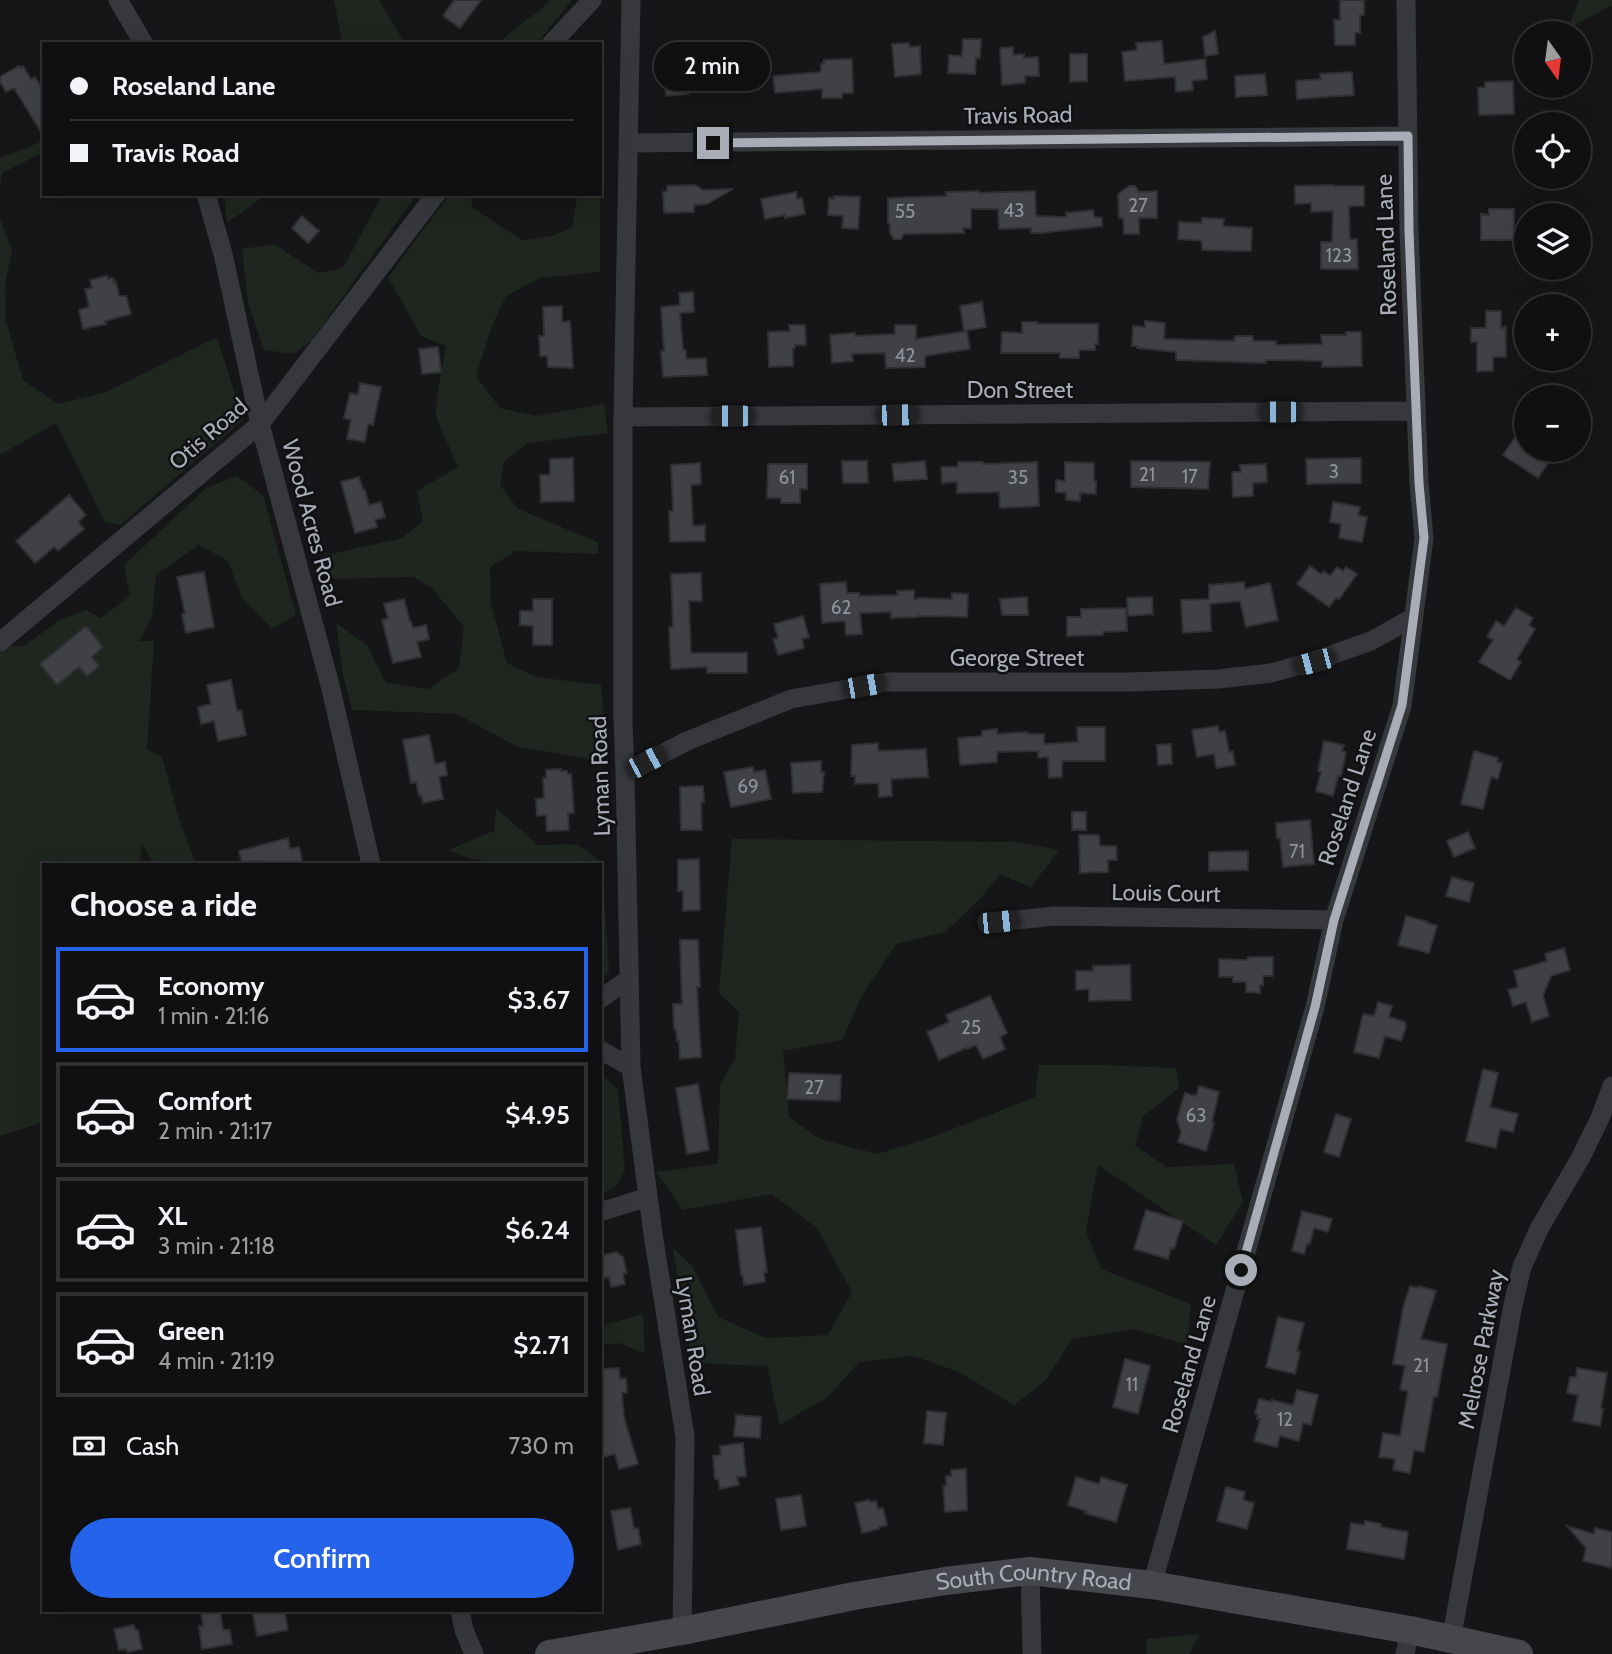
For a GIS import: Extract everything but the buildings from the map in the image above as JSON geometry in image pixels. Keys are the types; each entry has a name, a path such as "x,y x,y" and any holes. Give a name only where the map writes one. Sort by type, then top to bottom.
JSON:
{"main road":[{"name":"South Country Road","path":"549,1654 682,1631 855,1596 945,1581 1030,1571 1152,1585 1407,1642 1451,1640 1519,1654"}],"street":[{"path":"118,0 143,42"},
{"path":"553,42 592,0"},
{"name":"Lyman Road","path":"631,0 623,417 622,720 631,1068 685,1437 682,1631"},
{"name":"Roseland Lane","path":"1152,1585 1315,1007 1334,920 1402,705 1424,538 1419,483 1409,231 1406,0"},
{"name":"Travis Road","path":"629,144 1408,136"},
{"name":"Wood Acres Road","path":"207,196 223,254 260,424 330,685 371,863"},
{"name":"Otis Road","path":"0,642 260,424 434,196"},
{"name":"Don Street","path":"623,417 1416,411"},
{"name":"George Street","path":"625,773 687,741 791,699 888,682 1129,682 1218,679 1271,673 1314,662 1371,641 1414,617"},
{"name":"Louis Court","path":"998,922 1054,916 1334,920"},
{"path":"602,998 629,979"},
{"path":"602,1051 631,1068"},
{"name":"Melrose Parkway","path":"1451,1640 1522,1268 1539,1229 1581,1157 1612,1086"},
{"path":"602,1211 648,1197"},
{"path":"1030,1571 1032,1654"},
{"path":"460,1612 464,1630 474,1654"}],"shaded area":[{"path":"334,0 379,0 403,42 341,42"},
{"path":"549,0 572,0 539,42 501,42 506,36"},
{"path":"1579,0 1612,0 1612,5 1583,21 1571,21"},
{"path":"42,139 42,153 2,173 0,184 0,158 34,145"},
{"path":"224,196 261,196 259,200 227,223"},
{"path":"381,196 416,196 311,341 293,354 264,350 248,303 242,249 274,244 318,273 343,268"},
{"path":"449,196 470,196 473,208 522,240 553,236 572,227 578,196 600,196 600,272 540,278 506,296 492,326 476,376 500,408 536,416 604,404 608,433 528,443 504,462 500,485 518,509 598,542 598,554 516,551 490,567 491,604 507,663 536,677 601,685 608,762 518,747 457,714 352,710 343,674 336,623 367,645 386,683 429,689 459,668 464,627 432,588 413,577 331,579 323,556 402,538 423,521 417,491 458,467 436,417 446,346 421,336 388,277"},
{"path":"0,218 12,251 5,284 6,321 23,380 58,404 106,392 217,337 243,420 120,525 105,522 56,423 0,455"},
{"path":"237,476 263,495 296,615 272,629 242,598 228,561 199,545 156,575 152,617 139,641 154,641 147,749 162,757 179,819 196,863 153,863 142,844 140,863 42,863 42,1123 0,1136 0,647 24,646 58,621 86,610 101,618 130,596 124,565 206,488"},
{"path":"496,808 538,845 577,844 602,862 609,972 602,978 602,863 497,863 466,857 448,850 494,831"},
{"path":"732,839 1016,842 1059,850 1031,887 1000,875 978,901 945,932 896,944 862,996 842,1040 783,1051 789,1117 820,1139 877,1154 935,1136 1035,1097 1039,1065 1176,1068 1179,1088 1143,1116 1135,1146 1167,1167 1234,1164 1243,1202 1216,1245 1098,1165 1086,1231 1101,1269 1191,1304 1187,1345 1134,1329 1072,1339 1045,1381 1014,1405 959,1372 913,1356 859,1362 828,1397 780,1425 767,1366 692,1363 673,1248 692,1266 718,1317 766,1338 828,1335 852,1292 817,1228 771,1194 683,1210 656,1172 718,1164 720,1084 735,1059 739,1012 719,993"},
{"path":"602,1074 618,1090 625,1171 615,1187 602,1194"},
{"path":"643,1314 645,1353 618,1343 602,1345 602,1325"},
{"path":"1200,1634 1189,1654 1146,1654 1147,1639"}],"route":[{"path":"713,143 1408,136 1419,483 1424,538 1402,705 1334,920 1315,1007 1241,1270"}]}
